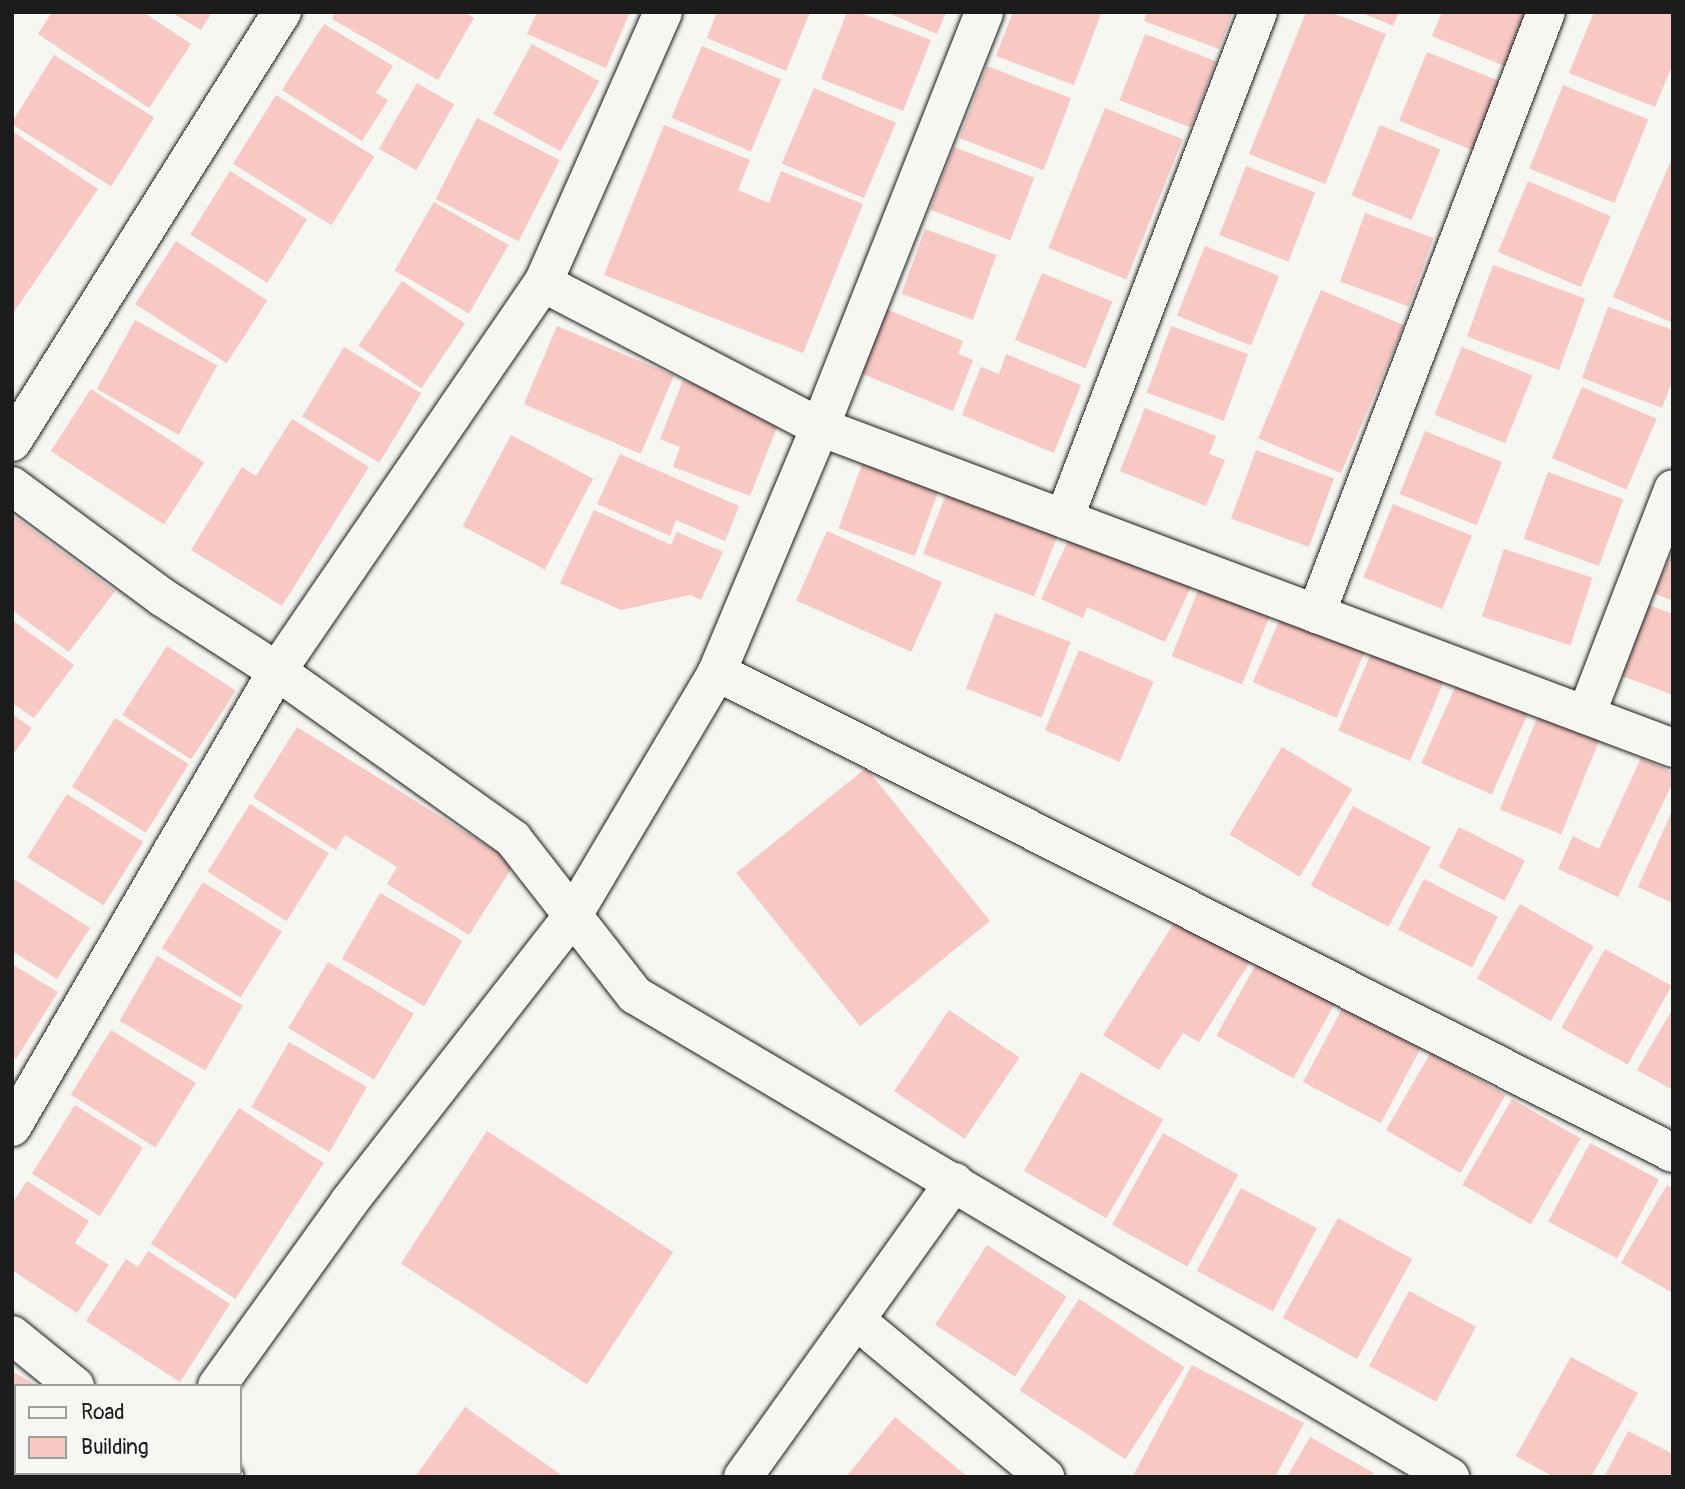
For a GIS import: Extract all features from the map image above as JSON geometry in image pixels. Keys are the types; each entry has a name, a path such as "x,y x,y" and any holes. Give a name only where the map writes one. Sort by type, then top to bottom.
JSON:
{"street":[{"path":"12,442 282,12"},
{"path":"12,1127 277,671 543,282 663,12"},
{"path":"218,1384 349,1202 573,915 717,672 820,427 984,12"},
{"path":"1065,519 1258,12"},
{"path":"1316,614 1546,12"},
{"path":"543,282 820,427 1673,748"},
{"path":"12,486 162,597 277,671 513,839 635,995 1450,1477"},
{"path":"1586,715 1673,489"},
{"path":"717,672 1673,1153"},
{"path":"743,1477 954,1182"},
{"path":"856,1320 1045,1477"},
{"path":"12,1335 73,1384"}],"building":[{"path":"52,12 143,12 191,44 149,108 38,34"},
{"path":"171,12 212,12 201,30"},
{"path":"335,12 464,12 474,18 438,80 332,19"},
{"path":"537,12 630,12 606,68 527,34"},
{"path":"717,12 810,12 786,71 707,38"},
{"path":"847,12 858,12 931,40 903,111 821,79"},
{"path":"886,12 946,12 937,34"},
{"path":"1013,12 1101,14 1074,85 996,56"},
{"path":"1147,12 1233,12 1219,49 1144,21"},
{"path":"1306,12 1330,12 1386,34 1325,184 1249,154"},
{"path":"1360,12 1399,12 1393,26"},
{"path":"1442,12 1529,12 1507,67 1432,36"},
{"path":"1594,12 1673,12 1673,64 1655,107 1569,73"},
{"path":"324,24 393,66 376,93 388,100 362,141 282,90"},
{"path":"1145,34 1216,61 1191,128 1120,100"},
{"path":"532,44 599,81 561,151 493,114"},
{"path":"702,46 781,80 751,151 672,118"},
{"path":"1427,52 1500,82 1473,150 1399,121"},
{"path":"54,55 154,118 111,186 12,124"},
{"path":"987,66 1071,98 1043,170 959,138"},
{"path":"417,83 454,104 416,170 379,149"},
{"path":"1563,85 1648,119 1615,203 1529,168"},
{"path":"814,88 896,123 864,198 782,163"},
{"path":"276,95 374,156 331,225 233,164"},
{"path":"1105,108 1183,139 1126,279 1048,248"},
{"path":"477,118 560,160 519,241 436,199"},
{"path":"664,125 750,160 738,190 769,203 781,171 863,204 803,353 604,275"},
{"path":"1380,125 1440,149 1412,220 1352,195"},
{"path":"12,131 98,189 12,315"},
{"path":"954,147 1034,178 1010,240 930,210"},
{"path":"1673,156 1673,323 1613,297"},
{"path":"1246,166 1315,193 1289,262 1219,235"},
{"path":"230,171 307,219 267,283 190,235"},
{"path":"1528,181 1611,216 1581,287 1498,252"},
{"path":"434,202 508,245 469,313 394,270"},
{"path":"1365,213 1434,238 1409,307 1340,282"},
{"path":"925,229 996,255 973,320 901,294"},
{"path":"176,241 267,300 227,363 135,304"},
{"path":"1205,246 1279,276 1251,346 1177,316"},
{"path":"1493,265 1585,299 1559,370 1467,336"},
{"path":"1042,273 1112,301 1085,368 1015,340"},
{"path":"402,281 465,323 421,388 358,346"},
{"path":"1321,290 1404,325 1341,473 1258,438"},
{"path":"1608,307 1673,330 1673,379 1662,408 1582,378"},
{"path":"886,309 963,341 958,354 973,360 953,411 860,373"},
{"path":"135,320 217,366 179,435 97,389"},
{"path":"557,326 674,376 641,454 524,404"},
{"path":"1171,326 1248,354 1224,421 1147,393"},
{"path":"344,347 421,393 379,463 302,416"},
{"path":"1462,347 1532,375 1505,443 1435,415"},
{"path":"1006,354 1081,385 1054,453 962,415 981,367 999,374"},
{"path":"683,380 781,417 750,496 673,467 680,447 660,439"},
{"path":"1582,387 1657,419 1626,490 1552,458"},
{"path":"91,389 204,463 164,525 51,451"},
{"path":"1145,408 1216,436 1209,454 1225,460 1206,506 1120,471"},
{"path":"292,419 369,467 282,606 191,550 242,467 256,476"},
{"path":"1425,431 1502,462 1476,525 1400,494"},
{"path":"511,435 593,479 545,570 463,526"},
{"path":"1256,450 1334,478 1309,547 1231,519"},
{"path":"866,453 942,481 915,556 839,528"},
{"path":"620,454 739,506 725,541 676,520 670,536 597,504"},
{"path":"1548,472 1623,499 1599,566 1524,539"},
{"path":"951,481 1062,524 1034,596 923,554"},
{"path":"1393,504 1472,536 1442,609 1363,577"},
{"path":"594,510 671,545 677,532 723,552 701,600 690,595 621,610 560,583"},
{"path":"15,517 115,591 69,652 12,610 12,521"},
{"path":"1074,528 1193,583 1165,642 1087,607 1083,618 1041,599"},
{"path":"827,531 942,582 911,652 796,600"},
{"path":"1504,549 1592,578 1571,645 1482,617"},
{"path":"1673,550 1673,601 1654,593"},
{"path":"1202,581 1272,609 1242,685 1172,656"},
{"path":"1649,605 1673,614 1673,695 1622,676"},
{"path":"995,613 1071,642 1042,718 966,689"},
{"path":"1281,616 1365,652 1337,718 1253,682"},
{"path":"12,620 74,665 34,718 12,703"},
{"path":"1375,644 1447,674 1410,761 1338,731"},
{"path":"167,646 236,691 191,759 122,715"},
{"path":"1079,650 1154,682 1120,762 1045,730"},
{"path":"1458,681 1528,712 1492,795 1421,763"},
{"path":"1539,713 1600,738 1561,834 1500,809"},
{"path":"12,714 32,728 12,756"},
{"path":"115,718 189,764 146,833 72,787"},
{"path":"297,727 515,863 469,935 387,884 397,867 345,835 336,850 253,797"},
{"path":"1282,747 1352,789 1300,877 1229,834"},
{"path":"1641,758 1673,773 1673,782 1618,897 1558,869 1573,836 1599,849"},
{"path":"866,768 990,921 860,1026 736,873"},
{"path":"67,794 143,842 104,905 27,858"},
{"path":"250,804 329,853 286,921 208,872"},
{"path":"1353,806 1431,847 1388,927 1311,885"},
{"path":"1673,809 1673,903 1638,887"},
{"path":"1459,827 1525,861 1505,901 1439,867"},
{"path":"14,879 90,928 57,979 12,951"},
{"path":"1424,879 1498,917 1472,967 1398,930"},
{"path":"203,882 282,931 241,997 162,948"},
{"path":"380,893 462,940 424,1006 342,959"},
{"path":"1520,904 1594,946 1551,1021 1477,978"},
{"path":"1183,909 1255,954 1199,1042 1183,1033 1159,1070 1103,1035"},
{"path":"1605,949 1671,986 1628,1065 1561,1028"},
{"path":"157,956 243,1006 205,1070 120,1021"},
{"path":"1260,957 1337,1000 1293,1078 1216,1036"},
{"path":"328,962 414,1014 374,1080 288,1028"},
{"path":"12,964 58,992 16,1059 12,1056"},
{"path":"1343,1007 1421,1048 1381,1123 1303,1082"},
{"path":"1673,1008 1673,1090 1637,1070"},
{"path":"949,1010 1019,1058 965,1139 894,1091"},
{"path":"111,1030 196,1083 156,1147 71,1094"},
{"path":"289,1042 367,1087 329,1152 252,1107"},
{"path":"1431,1052 1505,1095 1460,1173 1386,1130"},
{"path":"1081,1072 1163,1120 1106,1218 1024,1171"},
{"path":"1512,1099 1580,1138 1531,1224 1462,1185"},
{"path":"75,1105 143,1147 100,1216 32,1174"},
{"path":"239,1108 324,1163 235,1299 151,1244"},
{"path":"487,1131 673,1252 587,1384 401,1264"},
{"path":"1163,1133 1238,1175 1187,1267 1112,1225"},
{"path":"1590,1143 1659,1180 1617,1258 1548,1222"},
{"path":"27,1181 89,1221 75,1243 109,1265 77,1313 12,1270 12,1204"},
{"path":"1667,1185 1673,1189 1673,1293 1621,1263"},
{"path":"1241,1188 1317,1228 1273,1311 1197,1271"},
{"path":"1338,1218 1412,1259 1357,1359 1283,1318"},
{"path":"987,1245 1067,1297 1015,1376 935,1325"},
{"path":"148,1251 230,1304 180,1382 86,1321 126,1259 138,1267"},
{"path":"1409,1291 1476,1327 1436,1402 1369,1366"},
{"path":"1079,1299 1185,1368 1125,1459 1020,1390"},
{"path":"1571,1357 1638,1393 1591,1477 1554,1477 1516,1456"},
{"path":"1192,1365 1304,1423 1275,1477 1140,1477 1134,1474"},
{"path":"12,1371 34,1384 14,1384 14,1475 76,1475 12,1477"},
{"path":"465,1407 564,1477 415,1477"},
{"path":"895,1417 968,1477 846,1477"},
{"path":"1628,1431 1673,1454 1673,1477 1604,1477"},
{"path":"1310,1437 1374,1473 1371,1477 1287,1477"}]}
